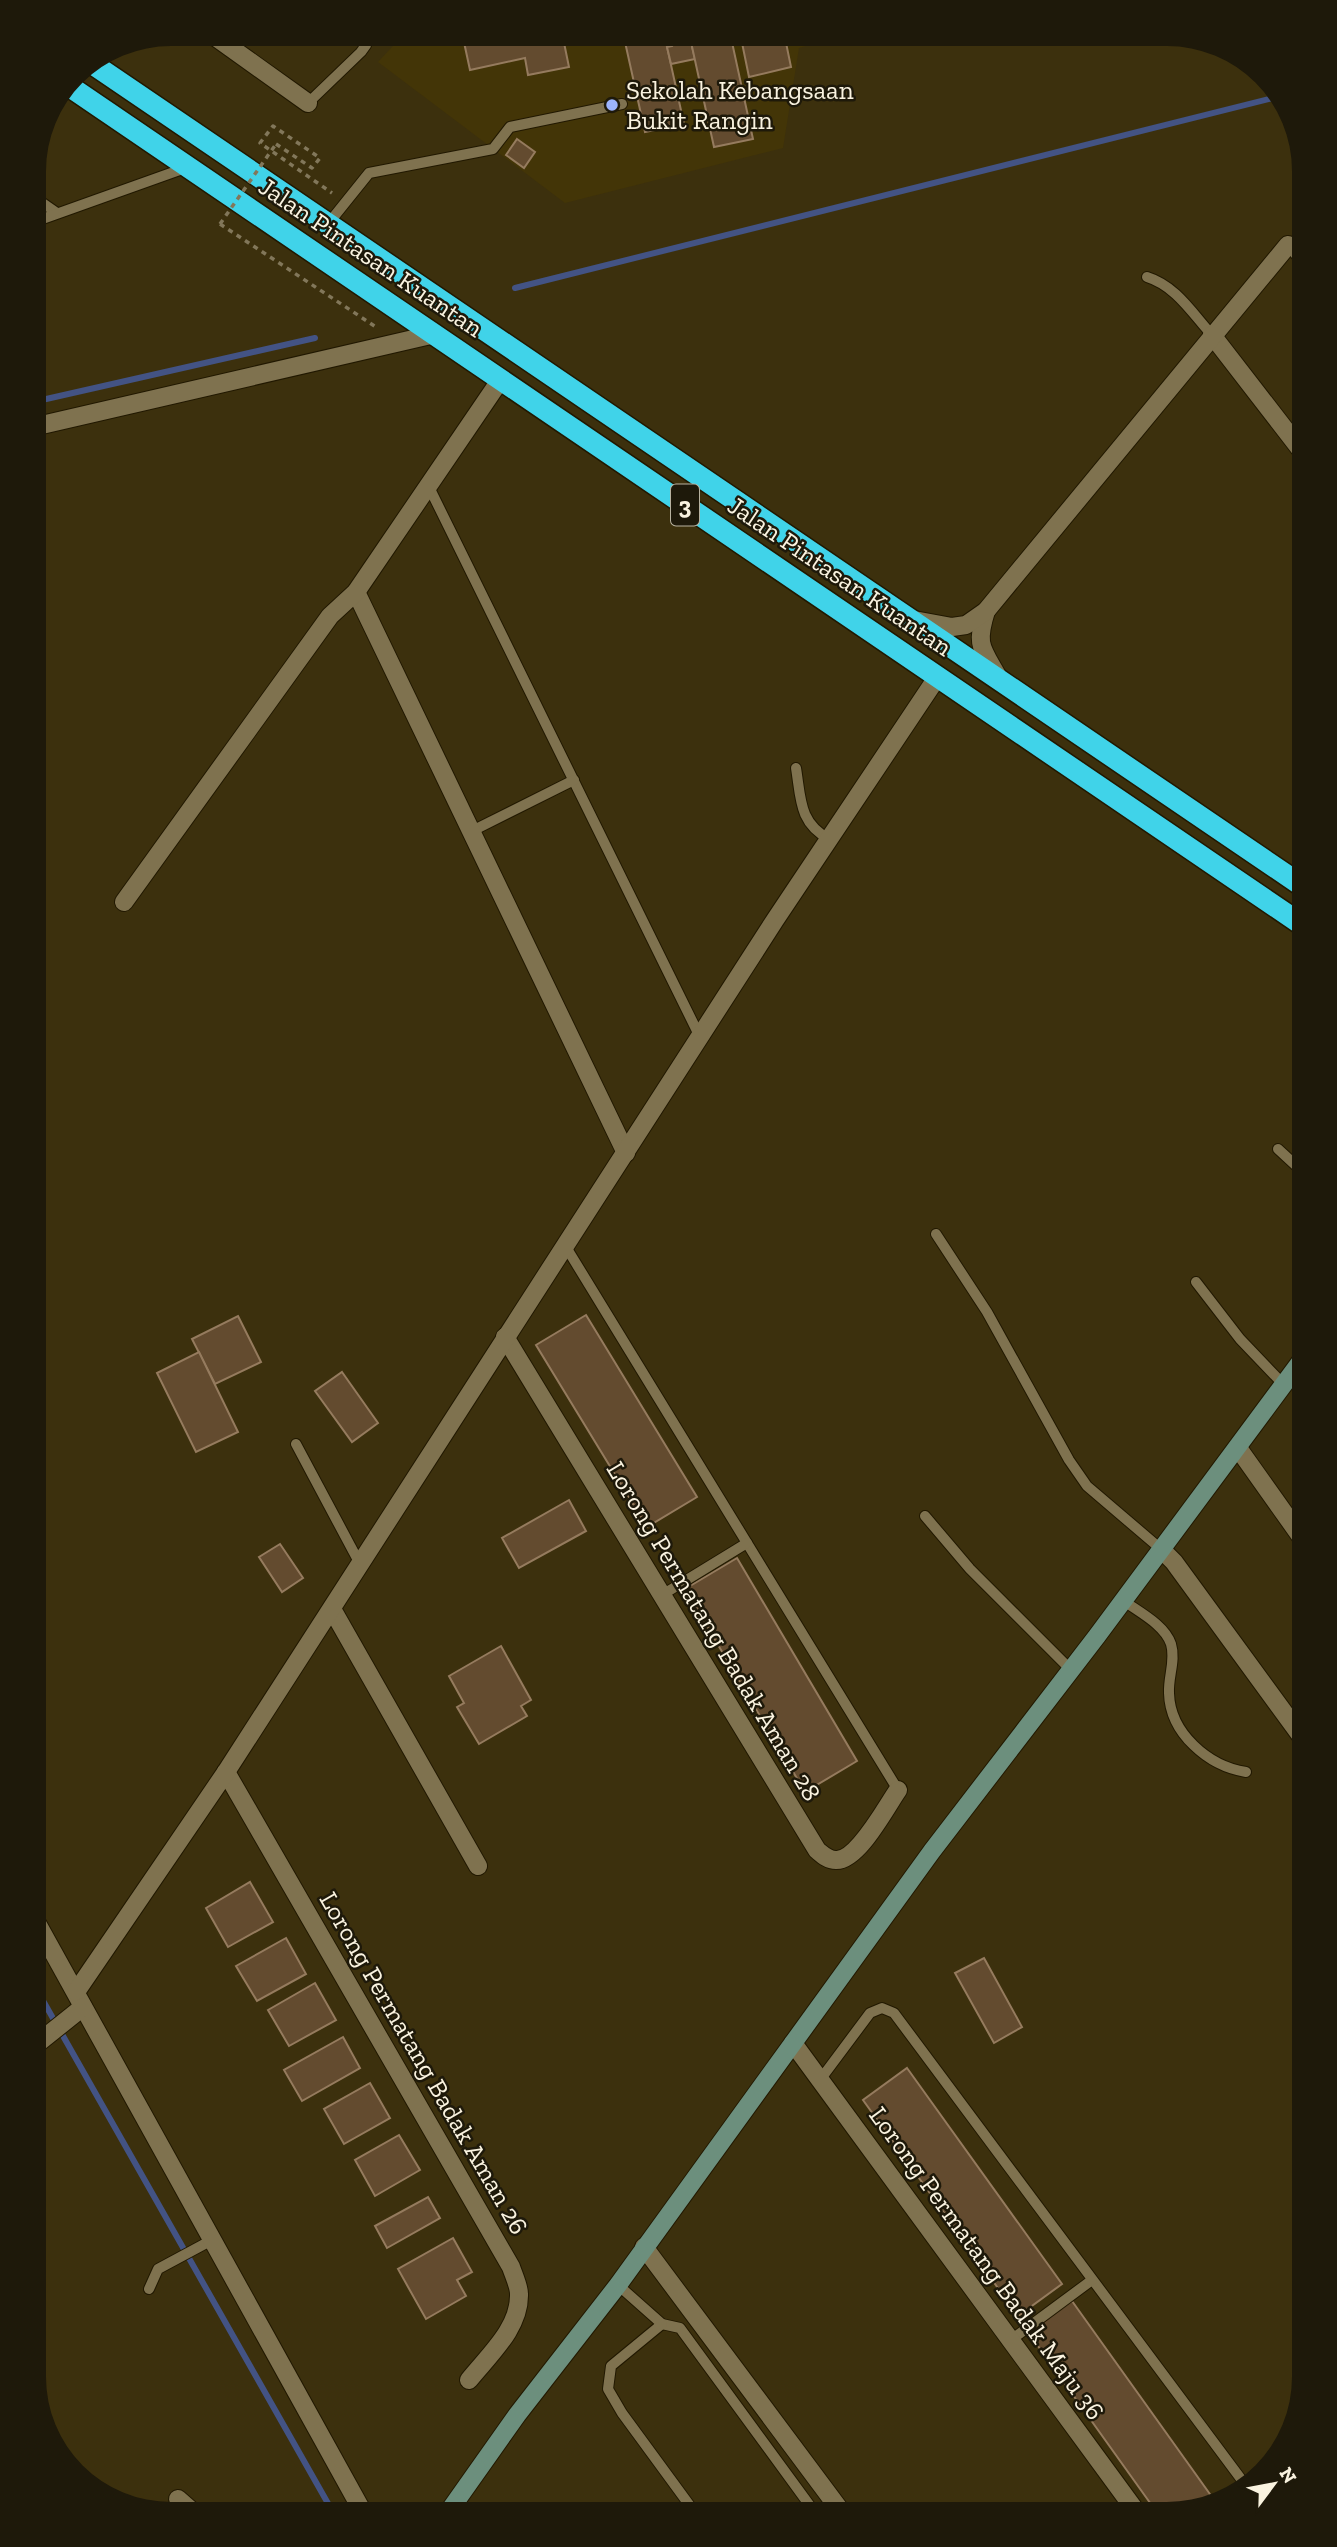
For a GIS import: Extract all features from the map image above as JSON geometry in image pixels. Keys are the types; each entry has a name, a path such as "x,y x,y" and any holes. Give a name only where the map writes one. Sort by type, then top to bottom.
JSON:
{"highway":[{"name":"Jalan Pintasan Kuantan","path":"98,68 1292,879"},
{"name":"Jalan Pintasan Kuantan","path":"75,90 1292,918"}],"street":[{"path":"228,46 308,103"},
{"path":"907,619 952,626 966,625 986,611 1288,245"},
{"path":"46,424 435,334"},
{"path":"1212,335 1292,438"},
{"path":"124,902 330,616 356,592 501,379"},
{"path":"356,592 626,1153"},
{"path":"986,611 979,633 981,645 1001,682"},
{"path":"46,2036 64,2022 80,1999 505,1337 938,676"},
{"name":"Lorong Permatang Badak Aman 28","path":"505,1337 817,1850 825,1857 836,1860 846,1858 856,1851 898,1790"},
{"path":"456,2501 517,2415 618,2286 932,1851 1238,1448 1280,1381 1292,1374"},
{"path":"1238,1448 1292,1524"},
{"path":"1162,1550 1174,1562 1292,1724"},
{"path":"332,1609 478,1866"},
{"name":"Lorong Permatang Badak Aman 26","path":"226,1772 511,2267 519,2292 517,2314 506,2335 469,2380"},
{"path":"46,1939 357,2501"},
{"name":"Lorong Permatang Badak Maju 36","path":"793,2043 1129,2502"},
{"path":"644,2247 834,2502"}],"lane":[{"path":"308,103 365,46"},
{"path":"328,225 369,173 493,149 510,127 622,103"},
{"path":"46,217 189,167"},
{"path":"46,205 57,213"},
{"path":"1288,245 1292,250"},
{"path":"1147,277 1171,288 1212,335"},
{"path":"428,485 700,1037"},
{"path":"796,768 804,815 816,831 829,839"},
{"path":"472,831 573,780"},
{"path":"1278,1149 1292,1162"},
{"path":"936,1234 987,1312 1069,1460 1087,1486 1162,1550"},
{"path":"566,1247 898,1790"},
{"path":"1196,1282 1240,1339 1280,1381"},
{"path":"296,1444 360,1565"},
{"path":"925,1516 970,1569 1071,1670"},
{"path":"662,1595 747,1543"},
{"path":"1124,1601 1161,1629 1171,1644 1173,1658 1169,1701 1171,1715 1181,1731 1216,1763 1246,1772"},
{"path":"820,2080 870,2013 882,2008 894,2013 1239,2476"},
{"path":"149,2289 159,2269 212,2240"},
{"path":"1011,2340 1092,2280"},
{"path":"618,2286 662,2324 680,2328 807,2502"},
{"path":"662,2324 611,2366 608,2389 622,2413 687,2502"}],"path":[{"path":"345,202 260,143 273,126 320,158 312,168 276,144 220,224 400,343"}],"shaded area":[{"name":"Sekolah Kebangsaan Bukit Rangin","path":"393,46 806,46 799,48 783,148 565,203 378,62"}],"building":[{"path":"465,46 565,46 569,67 528,75 525,58 470,70"},
{"path":"626,46 667,46 684,124 645,132"},
{"path":"692,46 695,59 671,64 667,47"},
{"path":"692,46 733,46 753,139 714,147"},
{"path":"743,46 787,46 791,67 749,77"},
{"path":"517,139 535,152 524,168 506,155"},
{"path":"586,1315 697,1497 647,1527 536,1345"},
{"path":"238,1316 261,1362 215,1384 192,1339"},
{"path":"199,1352 238,1432 196,1452 157,1373"},
{"path":"342,1372 378,1423 352,1442 315,1391"},
{"path":"569,1500 586,1531 519,1568 502,1538"},
{"path":"280,1544 303,1578 282,1592 259,1557"},
{"path":"737,1558 857,1761 805,1792 685,1589"},
{"path":"501,1646 531,1700 521,1706 527,1716 479,1744 457,1707 464,1703 449,1676"},
{"path":"250,1882 273,1922 228,1947 206,1908"},
{"path":"286,1938 306,1974 257,2001 236,1966"},
{"path":"984,1958 1022,2027 994,2043 955,1973"},
{"path":"315,1983 336,2020 289,2046 268,2010"},
{"path":"343,2037 360,2068 302,2101 284,2070"},
{"path":"907,2068 1062,2284 1018,2316 863,2100"},
{"path":"370,2083 390,2118 344,2144 324,2109"},
{"path":"399,2135 420,2170 375,2196 355,2160"},
{"path":"428,2197 440,2218 387,2248 375,2226"},
{"path":"453,2238 472,2272 457,2280 466,2296 426,2319 398,2269"},
{"path":"1072,2301 1210,2494 1191,2499 1149,2502 1028,2332"}],"waterway":[{"path":"515,288 1269,99"},
{"path":"46,399 315,338"},
{"path":"46,2006 327,2501"}],"place":[{"name":"Sekolah Kebangsaan Bukit Rangin","path":"612,105"}]}
